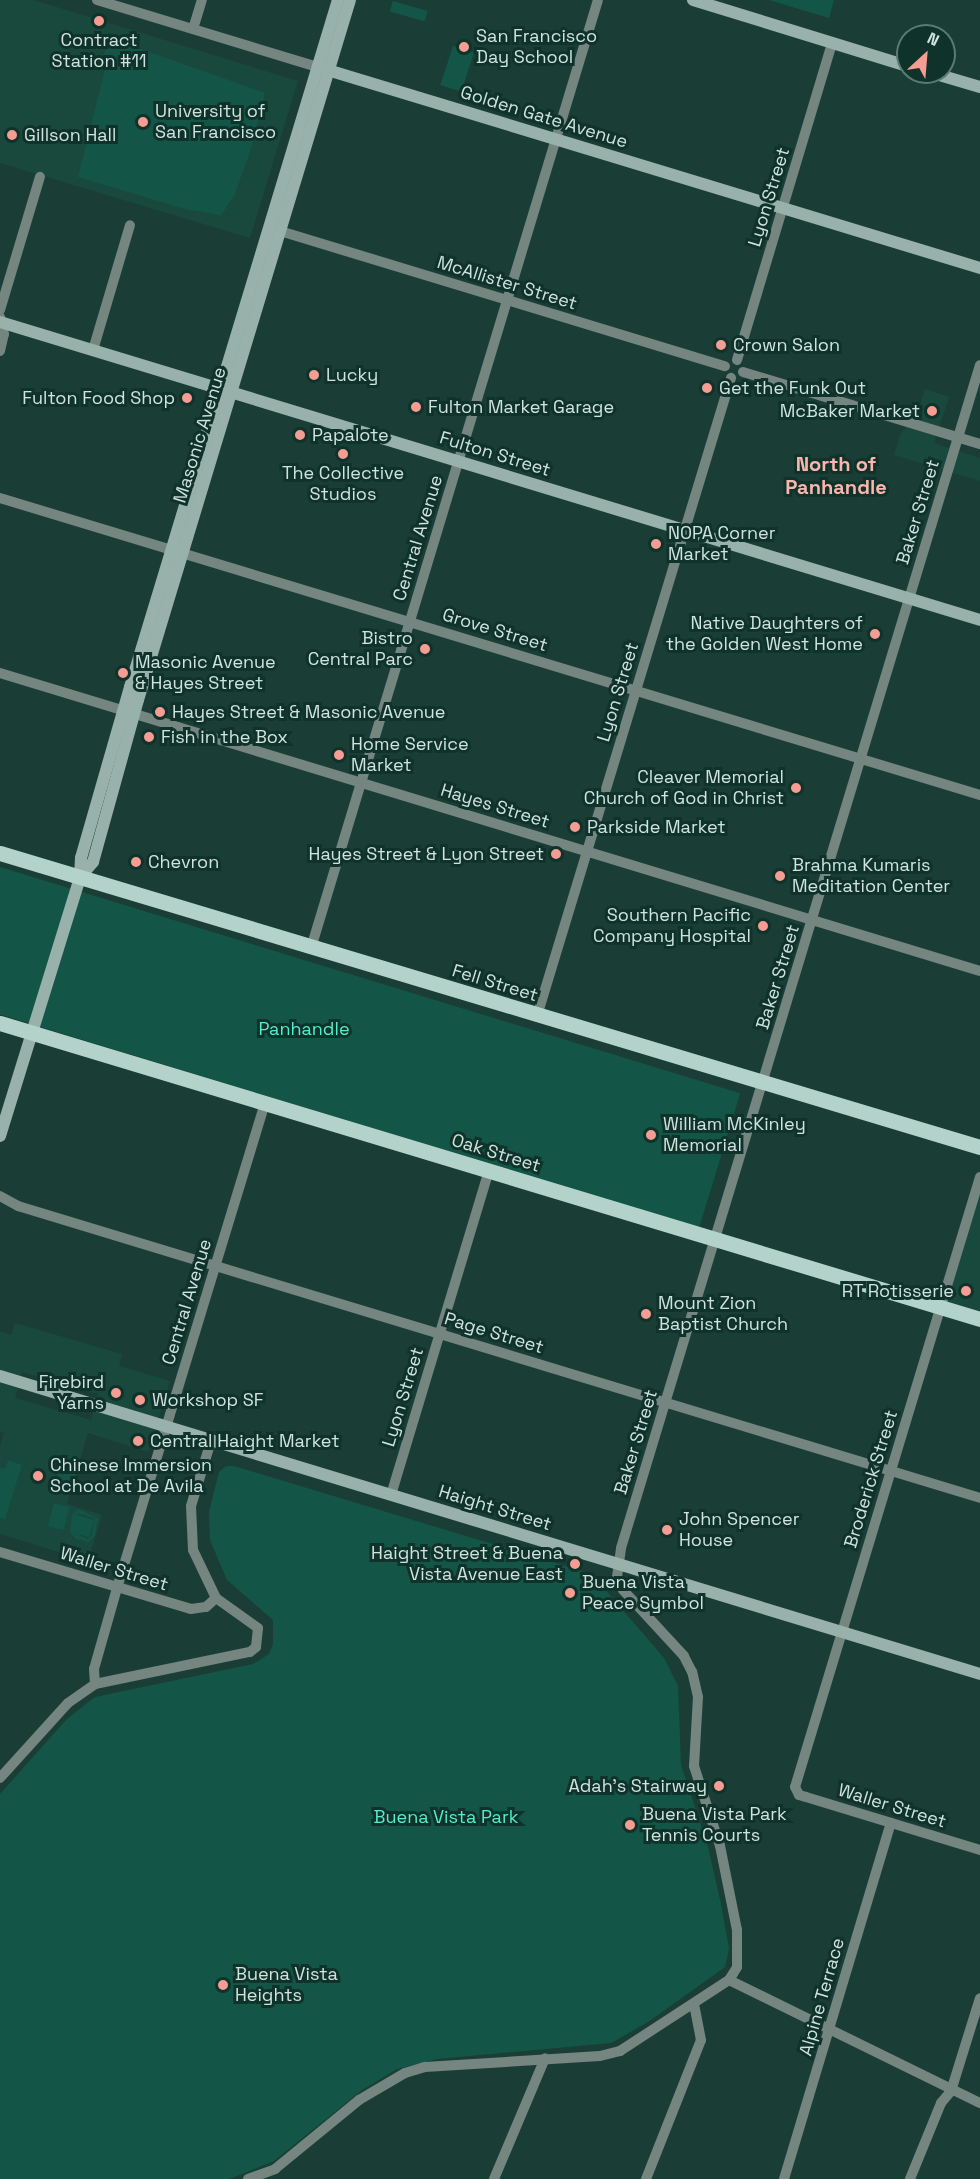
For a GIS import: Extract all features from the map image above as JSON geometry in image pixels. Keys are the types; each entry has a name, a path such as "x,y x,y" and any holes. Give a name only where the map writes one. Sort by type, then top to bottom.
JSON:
{"main road":[{"name":"Fell Street","path":"0,853 537,1016 980,1147"},
{"name":"Oak Street","path":"0,1023 699,1235 716,1237 980,1319"}],"street":[{"name":"Golden Gate Avenue","path":"97,0 980,268"},
{"path":"193,29 202,0"},
{"name":"Masonic Avenue","path":"225,391 280,231 323,69 338,0"},
{"name":"Masonic Avenue","path":"0,1136 80,877 81,858 129,712 323,69 350,0"},
{"name":"Central Avenue","path":"311,948 598,0"},
{"path":"693,0 896,62"},
{"name":"Lyon Street","path":"737,360 832,43"},
{"path":"956,80 980,87"},
{"path":"0,310 40,177"},
{"path":"93,350 130,225"},
{"name":"McAllister Street","path":"280,231 725,366"},
{"path":"0,351 4,334 1,321"},
{"name":"Fulton Street","path":"1,321 980,620"},
{"path":"743,372 737,360 725,366 731,378 743,372 980,444"},
{"name":"Baker Street","path":"619,1564 980,365"},
{"name":"Lyon Street","path":"537,1016 731,378"},
{"name":"Grove Street","path":"0,498 980,795"},
{"name":"Hayes Street","path":"0,673 980,971"},
{"name":"Central Avenue","path":"95,1684 94,1670 117,1588 265,1103"},
{"name":"Lyon Street","path":"391,1495 489,1171"},
{"name":"Broderick Street","path":"795,1792 980,1177"},
{"name":"Page Street","path":"0,1196 18,1206 980,1498"},
{"name":"Haight Street","path":"0,1376 980,1674"},
{"path":"0,1778 68,1703 95,1684 250,1652 259,1641 258,1628 216,1598 198,1566 190,1536 191,1506 211,1440"},
{"name":"Waller Street","path":"0,1552 191,1610 206,1607 216,1598"},
{"path":"248,2179 275,2169 359,2100 405,2073 425,2067 620,2051 729,1980 740,1952 719,1841 694,1766 698,1697 692,1672 673,1643 623,1590 617,1577 619,1564"},
{"name":"Waller Street","path":"795,1792 980,1850"},
{"name":"Alpine Terrace","path":"784,2179 891,1823"},
{"path":"729,1980 830,2027 951,2091 980,2103"},
{"path":"910,2179 940,2103 951,2091 980,1998"},
{"path":"646,2179 701,2040 694,2004"},
{"path":"494,2179 544,2058"}],"shaded area":[{"name":"University of San Francisco","path":"0,0 34,0 298,81 250,238 0,163"},
{"path":"925,389 949,397 934,443 980,458 980,481 894,455 900,435 918,412"},
{"path":"980,1177 980,1319 941,1307"},
{"path":"15,1323 122,1354 119,1366 170,1381 148,1452 88,1433 67,1504 102,1515 88,1561 0,1534 0,1446 4,1433 0,1432 0,1331 11,1335","holes":["22,1372 98,1394 91,1420 15,1398"]}],"green space":[{"path":"769,0 834,0 829,18"},
{"path":"393,1 428,11 425,21 390,12"},
{"path":"121,35 134,39 132,46 265,93 250,152 234,196 221,215 185,209 78,177 107,61 103,59 107,44 111,37"},
{"path":"453,46 474,53 461,92 440,85"},
{"name":"Panhandle","path":"0,867 740,1093 699,1228 0,1014"},
{"path":"8,1460 22,1465 5,1519 0,1518 0,1468 5,1469"},
{"path":"70,1464 78,1467 72,1486 56,1481 59,1471"},
{"name":"Buena Vista Park","path":"226,1466 234,1466 582,1571 596,1579 664,1658 678,1686 681,1765 708,1847 721,1904 729,1949 725,1967 648,2022 611,2043 437,2059 397,2069 362,2090 274,2161 229,2179 0,2179 0,1794 67,1719 95,1697 253,1664 269,1654 273,1644 273,1620 227,1580 210,1540 209,1512 219,1472"},
{"path":"54,1503 69,1507 63,1530 48,1526"},
{"path":"78,1509 98,1518 95,1535 89,1542 76,1539 70,1532 72,1515","holes":["78,1513 95,1518 92,1535 88,1539 74,1533 89,1537 94,1520 77,1515"]}],"place":[{"name":"Contract Station #11","path":"99,21"},
{"name":"San Francisco Day School","path":"464,47"},
{"name":"University of San Francisco","path":"143,122"},
{"name":"Gillson Hall","path":"12,135"},
{"name":"Crown Salon","path":"721,345"},
{"name":"Lucky","path":"314,375"},
{"name":"Get the Funk Out","path":"707,388"},
{"name":"Fulton Food Shop","path":"187,398"},
{"name":"Fulton Market Garage","path":"416,407"},
{"name":"McBaker Market","path":"932,411"},
{"name":"Papalote","path":"300,435"},
{"name":"The Collective Studios","path":"343,454"},
{"name":"NOPA Corner Market","path":"656,544"},
{"name":"Native Daughters of the Golden West Home","path":"875,634"},
{"name":"Bistro Central Parc","path":"425,649"},
{"name":"Masonic Avenue & Hayes Street","path":"123,673"},
{"name":"Hayes Street & Masonic Avenue","path":"160,712"},
{"name":"Fish in the Box","path":"149,737"},
{"name":"Home Service Market","path":"339,755"},
{"name":"Cleaver Memorial Church of God in Christ","path":"796,788"},
{"name":"Parkside Market","path":"575,827"},
{"name":"Hayes Street & Lyon Street","path":"556,854"},
{"name":"Chevron","path":"136,862"},
{"name":"Brahma Kumaris Meditation Center","path":"780,876"},
{"name":"Southern Pacific Company Hospital","path":"763,926"},
{"name":"William McKinley Memorial","path":"651,1135"},
{"name":"RT Rotisserie","path":"966,1291"},
{"name":"Mount Zion Baptist Church","path":"646,1314"},
{"name":"Firebird Yarns","path":"116,1393"},
{"name":"Workshop SF","path":"140,1400"},
{"name":"Central Haight Market","path":"138,1441"},
{"name":"Chinese Immersion School at De Avila","path":"38,1476"},
{"name":"John Spencer House","path":"667,1530"},
{"name":"Haight Street & Buena Vista Avenue East","path":"575,1564"},
{"name":"Buena Vista Peace Symbol","path":"570,1593"},
{"name":"Adah’s Stairway","path":"719,1786"},
{"name":"Buena Vista Park Tennis Courts","path":"630,1825"},
{"name":"Buena Vista Heights","path":"223,1985"}],"district":[{"name":"North of Panhandle","path":"836,476"}]}
